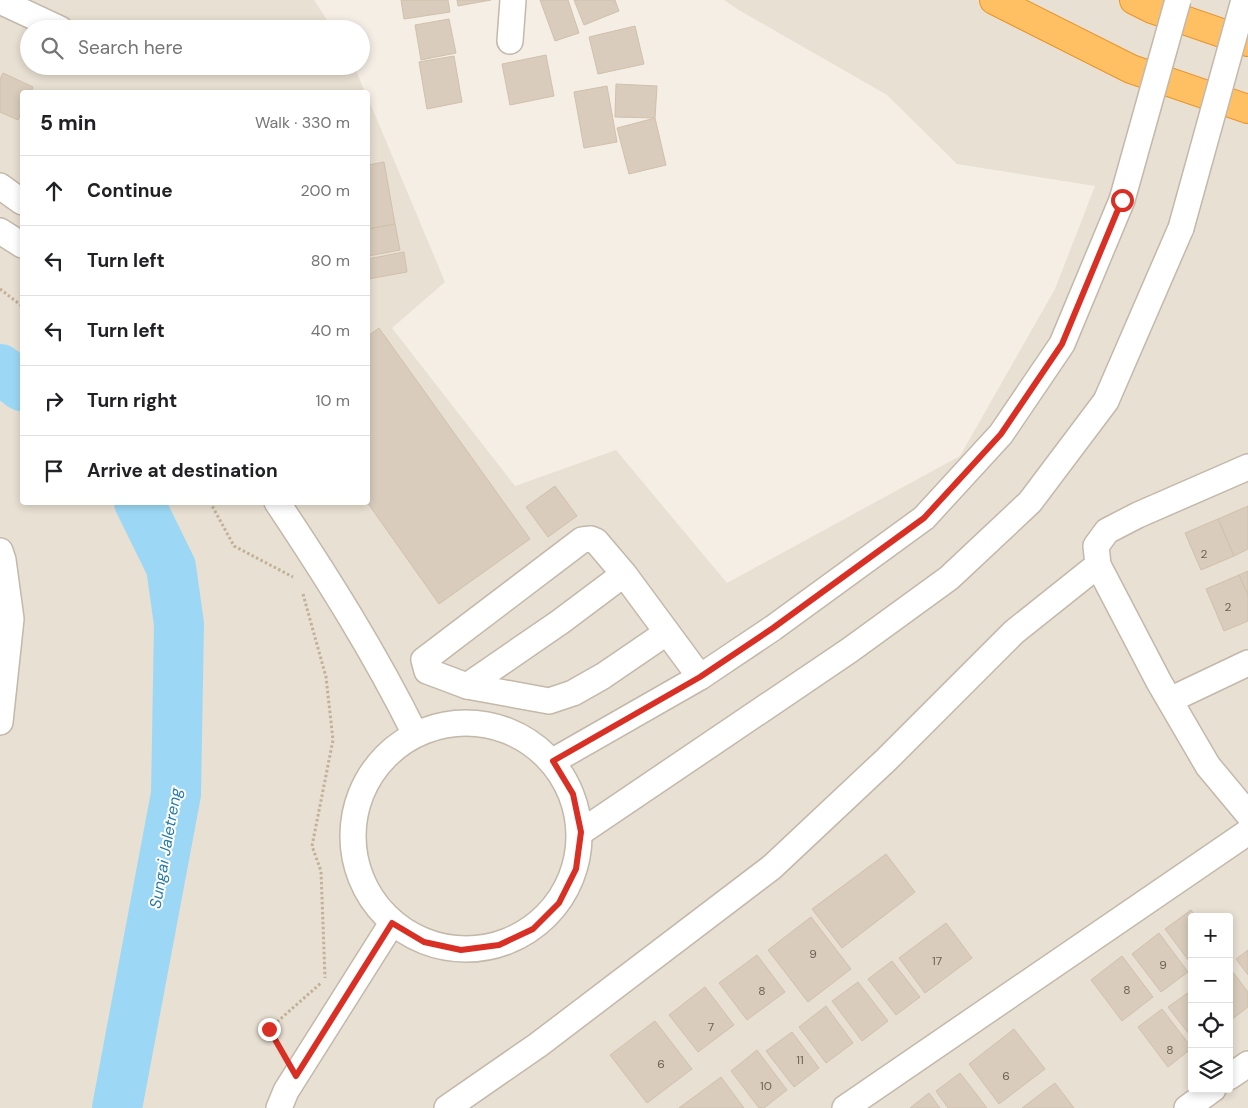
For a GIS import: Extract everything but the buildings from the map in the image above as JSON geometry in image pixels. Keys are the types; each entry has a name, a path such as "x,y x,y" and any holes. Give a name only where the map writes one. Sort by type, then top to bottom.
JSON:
{"highway":[{"path":"994,0 1132,69 1248,108"},
{"path":"1134,0 1152,10 1248,42"}],"street":[{"path":"510,41 513,0"},
{"path":"553,761 700,677 773,628 924,518 1001,434 1062,344 1122,200 1178,0"},
{"path":"581,832 850,650 949,578 1030,502 1106,402 1181,228 1244,0"},
{"path":"0,1 41,20"},
{"path":"0,186 20,201"},
{"path":"0,231 20,244"},
{"path":"1248,467 1138,515 1107,531 1096,546 1098,566 1170,700 1208,766 1248,814"},
{"path":"278,505 317,562 362,637 389,683 415,734"},
{"path":"666,633 603,676 573,693 549,701 467,686 427,671 424,660 582,540 591,539 596,541 642,596 666,633 700,677"},
{"path":"0,551 3,560 6,619 0,722"},
{"path":"447,1108 538,1045 772,867 886,760 1014,632 1098,566"},
{"path":"467,686 560,622 624,574"},
{"path":"1170,700 1248,663"},
{"path":"452,723 489,724 524,737 553,761 573,794 581,832 576,869 559,903 533,929 499,945 461,950 424,942 392,923 368,895 354,860 352,822 363,787 368,779 385,756 415,734 452,723"},
{"path":"845,1108 1248,832"},
{"path":"279,1108 286,1091 392,923"},
{"path":"1233,1074 1248,1064"},
{"path":"1187,1108 1208,1093"}],"path":[{"path":"0,290 20,305"},
{"path":"212,505 234,546 300,581"},
{"path":"296,1076 269,1029 325,980 322,872 312,846 333,740 326,677 303,591"}],"shaded area":[{"path":"0,0 314,0 327,20 20,20 20,75 358,75 364,90 20,90 20,505 370,505 370,103 445,282 392,328 515,486 616,450 727,583 960,456 1055,289 1095,186 957,164 887,95 724,0 1248,0 1248,1108 0,1108"}],"waterway":[{"name":"Sungai Jaletreng","path":"0,369 20,384"},
{"name":"Sungai Jaletreng","path":"117,1108 176,794 179,624 171,567 140,505"}],"route":[{"path":"269,1029 296,1076 392,923 424,942 461,950 499,945 533,929 559,903 576,869 581,832 573,794 553,761 700,677 773,628 924,518 1001,434 1062,344 1122,200"}]}
